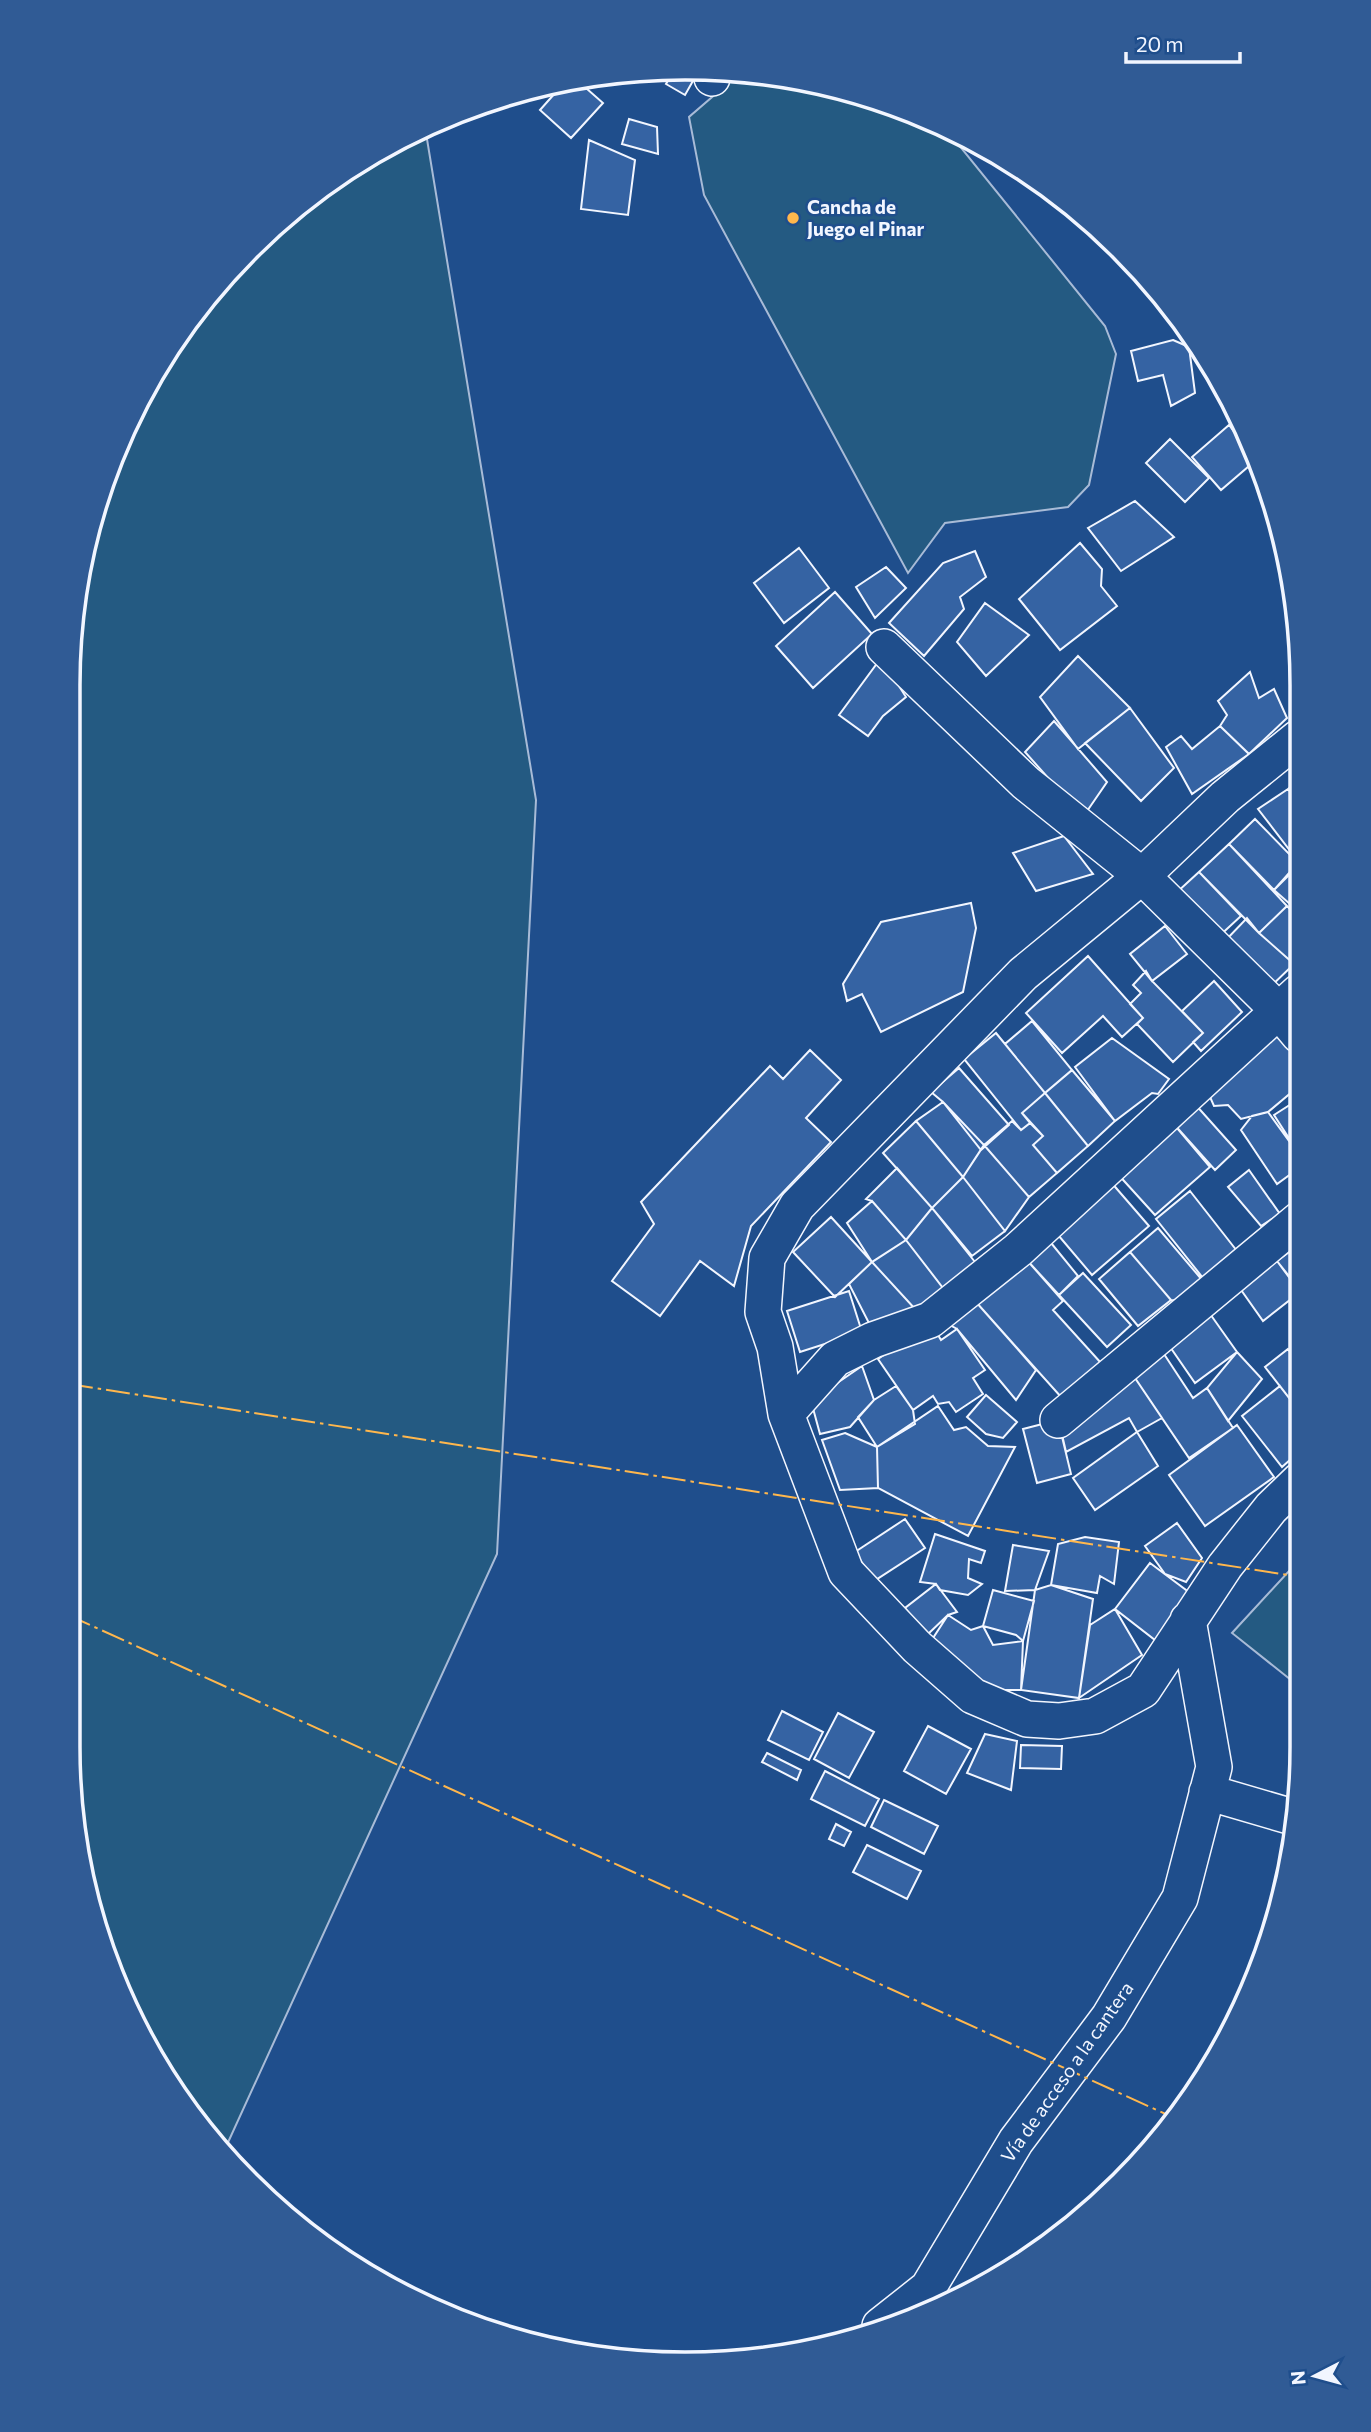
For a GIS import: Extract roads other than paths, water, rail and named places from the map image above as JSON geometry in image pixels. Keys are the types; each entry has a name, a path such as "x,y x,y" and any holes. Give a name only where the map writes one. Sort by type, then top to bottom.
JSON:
{"street":[{"path":"884,647 1026,783 1142,876 1290,1011"},
{"path":"1290,744 1225,797 1142,876 1023,974 797,1206 767,1258 763,1312 775,1348 786,1414 846,1572 917,1647 973,1696 1027,1719 1059,1721 1095,1716 1143,1690 1188,1620 1271,1508 1290,1490"},
{"path":"786,1414 835,1359 873,1340 930,1320 1018,1250 1290,1015"},
{"path":"1058,1420 1290,1227"},
{"name":"Vía de acceso a la cantera","path":"897,2313 928,2288 1016,2141 1109,2017 1180,1898 1214,1768 1188,1620"},
{"path":"1207,1792 1286,1815"}],"place":[{"name":"Cancha de Juego el Pinar","path":"793,218"}]}
